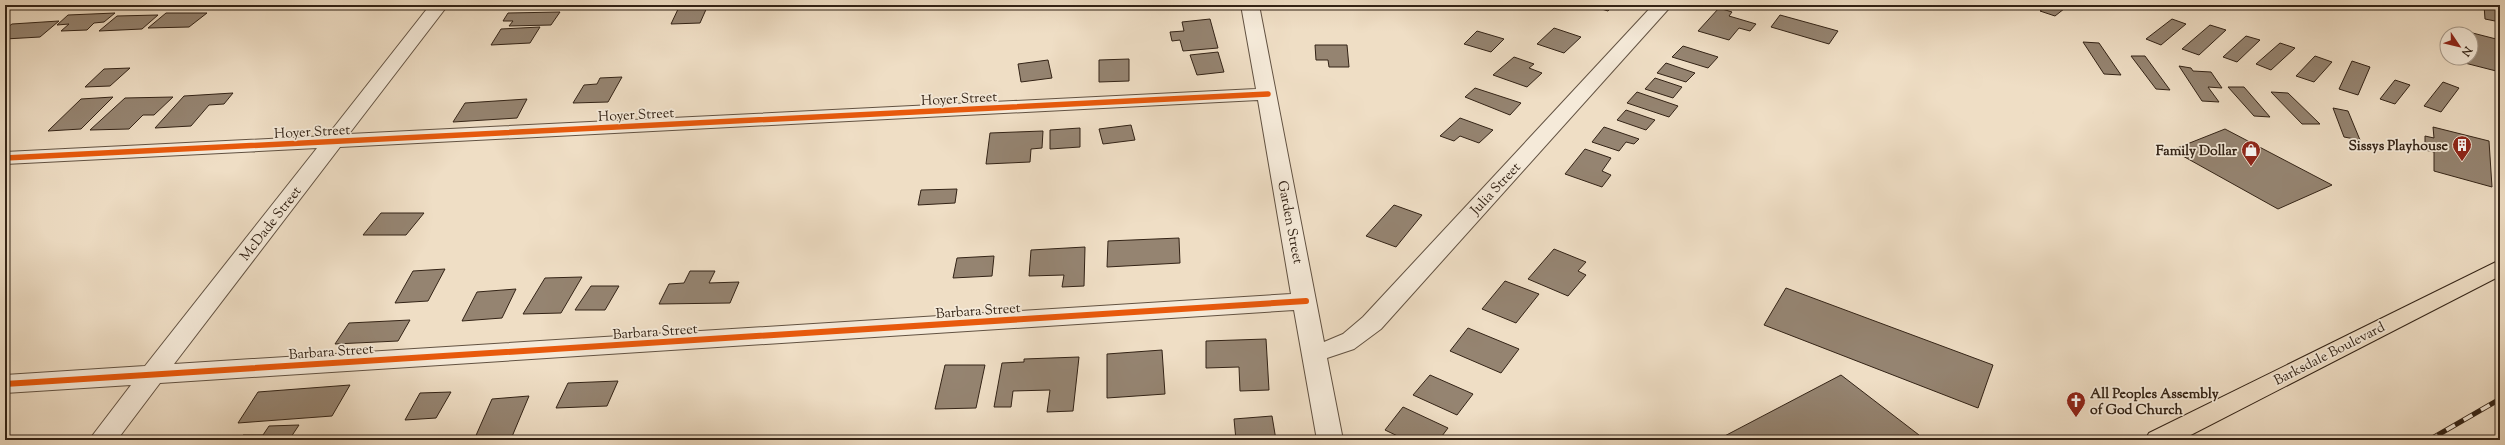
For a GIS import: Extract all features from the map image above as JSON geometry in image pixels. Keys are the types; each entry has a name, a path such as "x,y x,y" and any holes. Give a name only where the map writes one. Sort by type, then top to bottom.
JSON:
{"main road":[{"name":"Barksdale Boulevard","path":"2158,440 2500,268"}],"street":[{"name":"McDade Street","path":"102,440 439,5"},
{"name":"Garden Street","path":"1250,5 1268,94 1330,440"},
{"name":"Julia Street","path":"1314,351 1332,350 1343,346 1372,323 1663,5"},
{"name":"Hoyer Street","path":"5,158 1268,94"},
{"name":"Barbara Street","path":"5,384 1306,301"}],"building":[{"path":"680,5 708,5 700,23 671,24"},
{"path":"1589,5 1614,5 1608,11"},
{"path":"2048,5 2069,5 2055,16 2040,11"},
{"path":"2484,5 2500,5 2500,22 2485,19"},
{"path":"1719,8 1732,12 1729,16 1756,24 1750,31 1739,28 1729,40 1698,31"},
{"path":"560,12 551,25 509,26 513,21 503,21 508,13"},
{"path":"115,13 104,22 94,23 87,30 61,31 69,24 57,25 68,15"},
{"path":"166,13 207,13 189,27 148,28"},
{"path":"158,15 142,29 99,31 117,16"},
{"path":"1780,15 1838,31 1829,44 1771,27"},
{"path":"1210,19 1218,48 1183,51 1180,40 1172,41 1170,32 1184,31 1182,22"},
{"path":"2172,19 2186,24 2161,45 2146,39"},
{"path":"59,21 40,37 5,39 5,29 12,24"},
{"path":"2210,25 2226,30 2199,55 2182,49"},
{"path":"540,27 530,43 491,45 501,29"},
{"path":"1554,28 1581,37 1564,53 1537,44"},
{"path":"1477,31 1504,39 1491,52 1464,44"},
{"path":"2479,35 2500,40 2500,72 2477,66 2479,66"},
{"path":"2246,36 2260,40 2237,62 2223,57"},
{"path":"2083,42 2099,43 2121,75 2104,74"},
{"path":"2280,43 2295,48 2271,70 2256,64"},
{"path":"1315,45 1347,45 1349,67 1329,67 1328,60 1316,60"},
{"path":"1683,46 1718,57 1708,68 1672,57"},
{"path":"1218,52 1224,72 1197,75 1190,55"},
{"path":"2131,56 2145,56 2170,90 2156,89"},
{"path":"2315,56 2332,62 2314,82 2296,76"},
{"path":"1514,57 1534,64 1529,68 1542,73 1527,87 1493,75"},
{"path":"1129,59 1129,81 1099,82 1099,60"},
{"path":"1048,60 1052,78 1021,82 1018,64"},
{"path":"2352,61 2370,67 2358,95 2339,89"},
{"path":"1666,63 1695,73 1686,82 1657,73"},
{"path":"2179,66 2191,68 2193,71 2211,72 2222,88 2208,87 2219,102 2202,101"},
{"path":"130,68 110,86 85,87 104,69"},
{"path":"622,77 608,102 573,103 584,85 597,84 600,78"},
{"path":"1655,78 1682,87 1673,98 1645,89"},
{"path":"2395,80 2410,85 2395,104 2380,99"},
{"path":"2443,82 2459,88 2441,112 2424,106"},
{"path":"2228,87 2244,87 2270,117 2254,116"},
{"path":"1475,88 1521,103 1510,115 1465,97"},
{"path":"1637,92 1678,106 1669,117 1627,103"},
{"path":"2271,92 2288,93 2320,124 2302,124"},
{"path":"233,93 224,104 209,105 191,126 155,128 184,96"},
{"path":"113,97 81,129 48,131 81,99"},
{"path":"173,97 154,115 143,115 129,129 90,130 125,98"},
{"path":"527,99 517,118 453,122 465,103"},
{"path":"2333,108 2348,111 2360,140 2344,137"},
{"path":"1626,110 1655,120 1646,130 1617,120"},
{"path":"1460,118 1493,130 1479,143 1460,136 1454,141 1440,136"},
{"path":"1131,125 1135,140 1103,144 1099,129"},
{"path":"1604,127 1639,139 1634,144 1626,142 1619,151 1592,142"},
{"name":"Sissys Playhouse","path":"2433,127 2489,141 2492,187 2434,171 2434,152 2425,150 2425,136 2434,138"},
{"path":"1080,128 1080,147 1050,149 1050,130"},
{"name":"Family Dollar","path":"2225,129 2332,185 2278,209 2172,150"},
{"path":"1043,131 1042,148 1031,149 1030,162 986,164 990,133"},
{"path":"1585,149 1611,158 1602,171 1611,175 1602,187 1565,174"},
{"path":"957,189 955,203 918,205 921,190"},
{"path":"1394,205 1422,215 1396,247 1366,236"},
{"path":"381,213 424,213 406,235 363,235"},
{"path":"1179,238 1180,263 1107,267 1108,241"},
{"path":"1085,247 1084,286 1062,287 1064,275 1029,276 1031,250"},
{"path":"1554,249 1586,262 1578,271 1586,275 1568,296 1528,279"},
{"path":"994,256 992,276 953,278 957,258"},
{"path":"445,269 428,301 395,303 413,271"},
{"path":"690,271 715,271 709,283 739,282 730,303 659,304 669,284 684,283"},
{"path":"582,277 561,313 523,314 545,278"},
{"path":"1505,281 1539,294 1516,323 1482,309"},
{"path":"591,286 619,286 605,310 575,310"},
{"path":"1786,288 1993,365 1978,408 1764,325"},
{"path":"516,289 502,318 462,321 477,292"},
{"path":"410,320 398,341 335,344 349,323"},
{"path":"1468,328 1519,349 1501,373 1450,351"},
{"path":"1266,339 1269,390 1240,391 1239,367 1206,368 1206,341"},
{"path":"1162,350 1165,394 1107,398 1107,354"},
{"path":"1079,357 1073,411 1047,412 1050,390 1013,391 1011,407 994,407 1002,363 1024,362 1024,359"},
{"path":"945,365 985,365 976,408 935,409"},
{"path":"1430,375 1473,394 1457,415 1413,395"},
{"path":"1841,375 1919,435 1909,440 1717,440"},
{"path":"618,381 607,406 556,408 568,383"},
{"path":"350,385 332,416 238,423 258,392"},
{"path":"451,392 436,418 405,420 420,393"},
{"path":"529,396 511,439 474,440 492,399"},
{"path":"1403,407 1448,428 1439,440 1406,440 1385,430"},
{"path":"1272,416 1276,440 1236,440 1234,419"},
{"path":"299,425 289,440 240,440 243,435 263,435 269,426"}],"railway":[{"path":"2429,440 2500,399"}],"cycle path":[{"path":"5,158 1268,94"},
{"path":"5,384 1306,301"}],"place":[{"name":"Sissys Playhouse","path":"2462,162"},
{"name":"Family Dollar","path":"2251,167"},
{"name":"All Peoples Assembly of God Church","path":"2076,418"}]}
